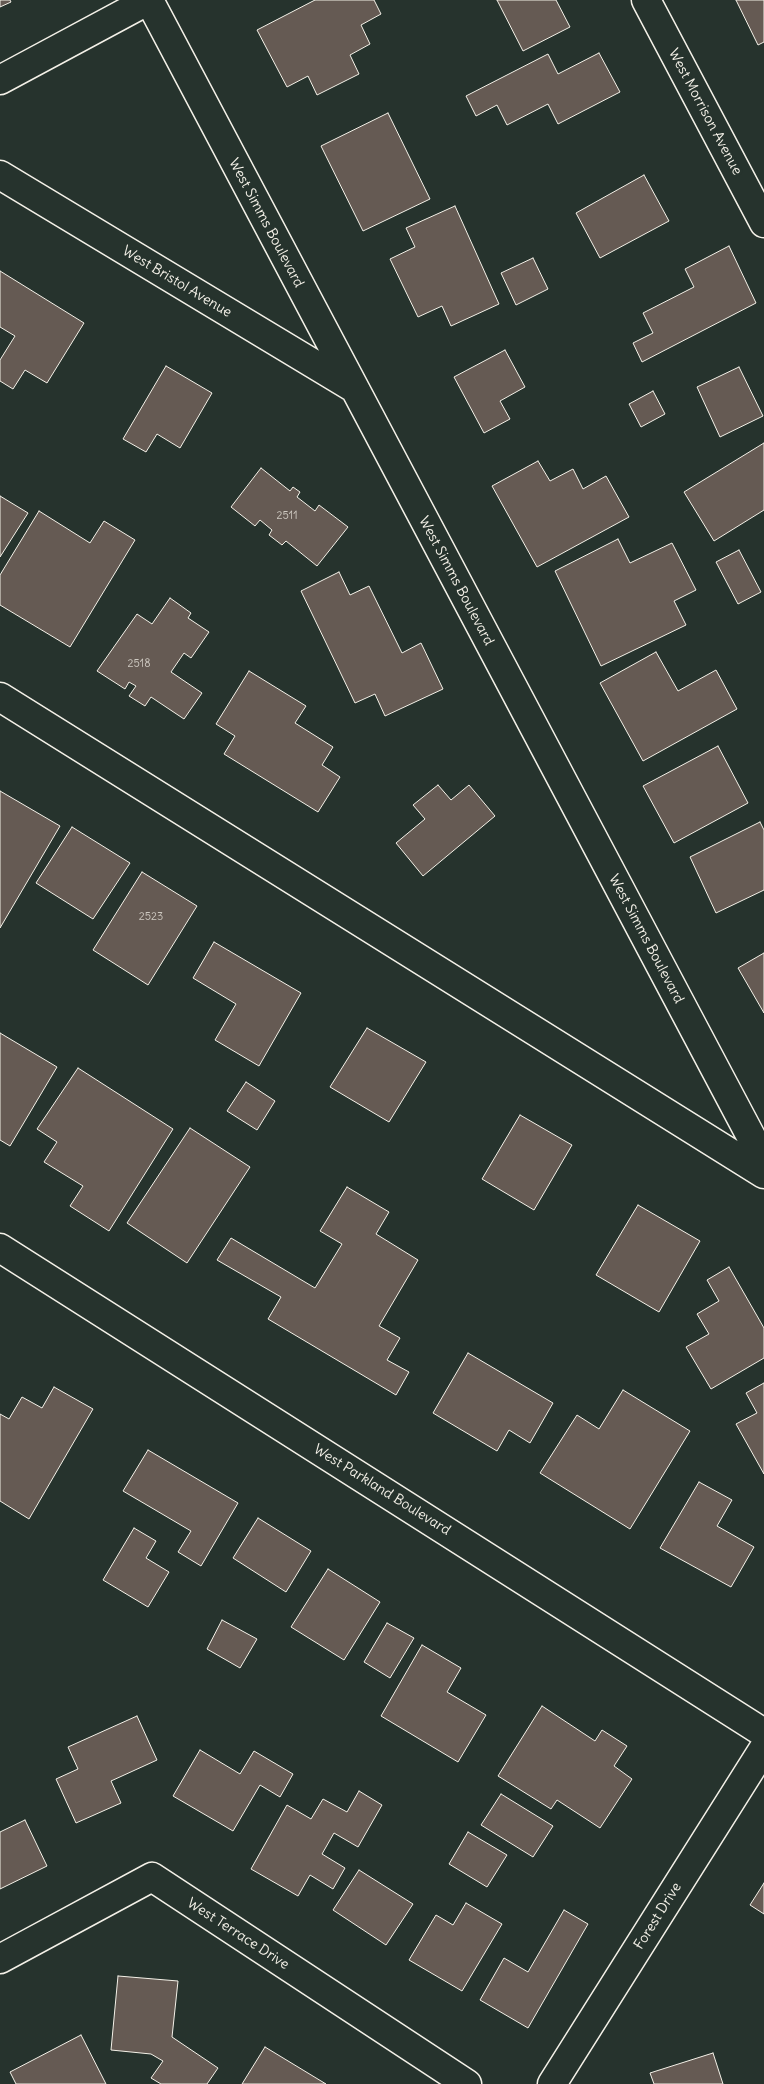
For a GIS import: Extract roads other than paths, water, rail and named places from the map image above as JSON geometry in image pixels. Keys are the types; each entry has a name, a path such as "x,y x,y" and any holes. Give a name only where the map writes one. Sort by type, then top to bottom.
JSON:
{"street":[{"path":"0,80 149,0"},
{"name":"West Simms Boulevard","path":"149,0 764,1161"},
{"name":"West Morrison Avenue","path":"646,0 764,223"},
{"name":"West Bristol Avenue","path":"0,175 353,388"},
{"path":"0,697 764,1174"},
{"name":"West Parkland Boulevard","path":"0,1248 764,1733"},
{"name":"Forest Drive","path":"552,2084 764,1748"},
{"name":"West Terrace Drive","path":"0,1959 152,1877 468,2084"}]}
